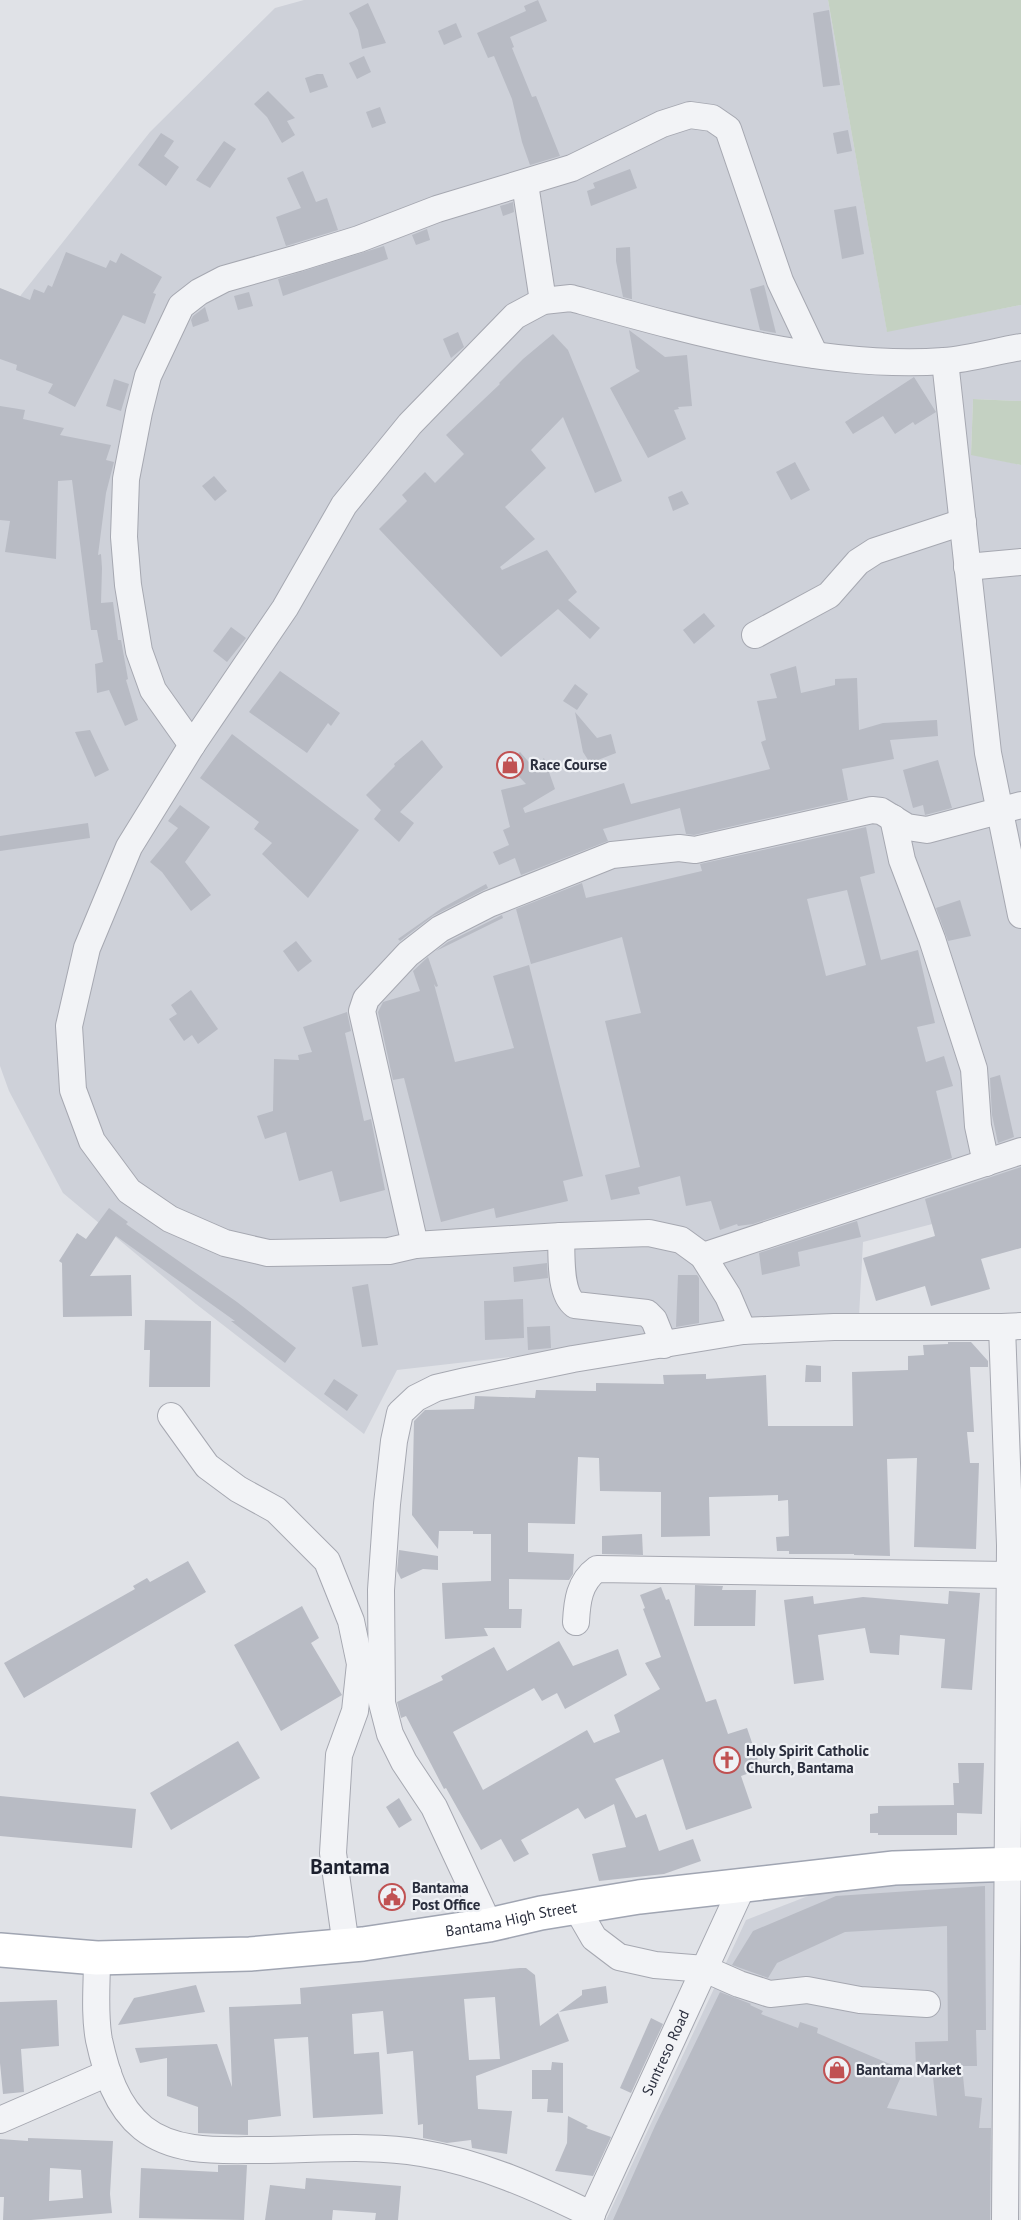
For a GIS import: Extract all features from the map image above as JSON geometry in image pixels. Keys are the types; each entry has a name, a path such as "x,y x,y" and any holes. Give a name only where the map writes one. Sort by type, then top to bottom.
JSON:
{"main road":[{"name":"Bantama High Street","path":"0,1950 97,1958 250,1954 346,1946 489,1925 639,1897 894,1868 1013,1864"}],"street":[{"path":"192,745 153,690 140,651 128,585 124,537 126,479 146,385 163,341 181,306 199,292 224,279 359,239 437,209 572,168 662,124 690,115 712,118 728,129 780,281 815,355"},
{"path":"525,184 543,301"},
{"path":"742,1331 728,1296 703,1256 681,1240 649,1233 415,1245 389,1251 268,1253 225,1243 170,1219 129,1191 92,1141 73,1090 69,1026 87,948 129,847 192,745 285,608 344,505 410,424 515,316 543,301 571,298 759,345 815,355 870,361 945,361 1021,347"},
{"path":"945,361 988,753 1010,807 1021,915"},
{"path":"755,635 829,595 858,562 875,551 963,522"},
{"path":"967,567 1021,562"},
{"path":"415,1245 362,1011 366,999 408,954 440,929 489,904 612,855 679,848 695,849 872,810 881,811 915,830 927,830 1010,807"},
{"path":"893,818 902,860 932,939 974,1069 978,1126 986,1163"},
{"path":"703,1256 1021,1151"},
{"path":"561,1236 565,1291 568,1300 575,1305 647,1313 654,1320 664,1345"},
{"path":"489,1925 434,1807 404,1762 390,1734 382,1703 381,1590 389,1483 400,1413 416,1398 436,1388 573,1359 742,1331 834,1327 1012,1326 1015,1545 1009,1575 1015,1700 1013,2070 1005,2220"},
{"path":"171,1416 207,1466 238,1489 276,1510 327,1561 351,1621 360,1664 355,1711 339,1755 333,1853 346,1946"},
{"path":"576,1622 578,1598 587,1576 597,1569 1009,1575"},
{"name":"Suntreso Road","path":"590,2218 743,1885"},
{"path":"576,1907 594,1938 619,1957 655,1965 705,1969 770,1994 807,1990 860,2000 927,2004"},
{"path":"97,1958 99,2037 108,2073 119,2101 143,2128 171,2143 207,2150 378,2149 420,2152 472,2165 528,2184 590,2218"},
{"path":"0,2120 108,2073"}],"shaded area":[{"name":"Race Course","path":"304,0 828,0 887,331 1021,305 1021,401 973,399 971,454 1021,465 1021,1201 863,1242 859,1317 397,1370 364,1434 196,1304 63,1193 9,1091 0,1066 0,332 21,295 150,132 275,8"},
{"name":"Bantama Market","path":"997,1873 998,2220 606,2220 746,1920 829,1888"}],"green space":[{"path":"828,0 1021,0 1021,305 887,332"},
{"path":"973,399 1021,401 1021,465 971,455"}],"building":[{"path":"538,0 547,21 510,37 514,47 512,48 532,97 536,96 560,156 530,165 512,99 494,56 488,58 477,33 526,11 524,6"},
{"path":"368,3 386,43 362,49 358,30 349,13"},
{"path":"829,10 840,85 823,87 813,13"},
{"path":"456,23 462,37 444,45 438,31"},
{"path":"364,56 371,72 357,79 349,63"},
{"path":"323,74 328,87 310,93 305,78"},
{"path":"268,91 295,118 287,121 295,135 282,143 267,117 254,104"},
{"path":"380,107 386,123 372,128 366,112"},
{"path":"848,130 852,151 837,154 833,133"},
{"path":"161,133 174,141 164,156 179,167 166,186 138,165"},
{"path":"224,141 236,149 210,188 196,180"},
{"path":"630,169 637,188 591,206 587,191 595,188 593,183"},
{"path":"303,171 316,202 327,198 338,230 286,246 276,217 301,208 287,178"},
{"path":"513,202 514,212 503,216 500,206"},
{"path":"856,206 864,254 842,259 834,210"},
{"path":"427,229 430,240 416,245 412,235"},
{"path":"384,246 388,259 283,296 278,279"},
{"path":"630,247 632,299 623,297 616,261 616,248"},
{"path":"66,252 106,268 110,260 116,263 121,253 162,277 153,293 156,294 145,324 123,315 75,407 48,393 53,384 16,370 17,365 0,359 0,288 30,300 34,289 44,293 48,285 52,287"},
{"path":"764,285 776,333 760,330 750,289"},
{"path":"249,292 253,306 238,310 234,296"},
{"path":"205,307 209,321 193,327 191,320 193,316"},
{"path":"629,330 665,357 687,355 692,406 678,407 679,409 674,410 686,439 648,458 610,388 640,371 636,368"},
{"path":"458,332 464,347 451,358 443,339"},
{"path":"553,334 568,350 622,481 595,493 563,417 531,450 546,468 505,507 535,539 500,567 502,570 547,550 577,592 568,600 600,628 590,639 558,609 501,657 379,529 407,501 402,495 425,472 435,483 464,454 446,435 523,359"},
{"path":"914,377 936,412 915,425 913,422 895,434 883,416 853,434 845,422"},
{"path":"114,379 129,384 121,411 106,406"},
{"path":"0,406 25,410 23,419 64,428 60,435 111,445 106,460 114,462 106,493 98,555 101,554 102,568 101,603 113,602 118,640 121,640 128,679 126,680 138,720 125,726 109,690 97,693 95,664 103,662 97,630 91,630 72,480 58,481 56,559 5,552 10,521 0,520"},
{"path":"795,462 810,490 791,500 776,472"},
{"path":"214,476 227,491 215,501 202,486"},
{"path":"682,491 689,504 673,511 668,497"},
{"path":"704,613 715,626 694,644 683,630"},
{"path":"231,627 246,638 227,662 213,651"},
{"path":"796,666 801,693 835,685 835,679 857,678 859,730 883,723 937,720 938,736 890,740 894,759 842,769 848,800 694,835 686,834 680,808 603,829 608,841 521,875 515,858 499,865 493,852 509,845 503,830 510,827 501,790 526,784 507,764 520,752 534,768 544,758 555,789 523,808 525,813 624,783 631,804 770,769 761,742 766,740 757,701 777,698 770,674"},
{"path":"280,671 340,713 331,726 328,723 307,753 249,712"},
{"path":"575,684 588,694 577,710 563,701"},
{"path":"575,712 597,738 611,734 616,753 590,763 583,752"},
{"path":"90,730 109,770 95,777 75,732"},
{"path":"232,734 359,830 308,898 262,854 272,843 254,829 259,822 200,778"},
{"path":"422,740 443,767 400,812 414,823 399,842 374,819 381,810 366,795 395,766 394,764"},
{"path":"938,760 952,808 925,815 923,805 913,808 903,770"},
{"path":"180,805 210,827 185,862 211,895 191,911 162,872 150,862 178,828 168,821"},
{"path":"88,823 90,838 0,851 0,836"},
{"path":"866,827 875,873 860,877 881,960 918,950 935,1023 917,1027 926,1062 944,1056 953,1086 936,1091 952,1158 753,1224 738,1226 737,1224 720,1230 711,1201 686,1206 680,1176 638,1187 640,1194 611,1200 605,1175 640,1167 605,1021 641,1013 622,937 531,964 516,909 582,883 586,898 702,871 700,864","holes":["847,890 866,965 826,976 807,899"]},
{"path":"486,884 488,888 433,916 400,941 398,939 442,908"},
{"path":"960,900 971,936 948,941 936,908"},
{"path":"502,915 503,918 436,951 448,942"},
{"path":"296,941 312,961 298,972 283,951"},
{"path":"428,957 438,986 434,984 455,1062 514,1048 493,976 529,965 583,1176 563,1181 568,1201 496,1218 494,1208 441,1222 404,1078 393,1080 378,1012 383,1002 420,991 413,971"},
{"path":"191,990 218,1029 198,1044 192,1035 184,1041 169,1019 177,1014 171,1005"},
{"path":"347,1012 351,1031 345,1033 364,1121 371,1119 385,1190 340,1202 332,1171 299,1181 286,1132 265,1139 257,1116 273,1111 274,1059 299,1060 298,1055 312,1052 303,1027"},
{"path":"1000,1075 1014,1137 998,1143 992,1115 990,1078"},
{"path":"1021,1167 1021,1248 981,1259 990,1289 931,1306 925,1286 876,1301 863,1258 935,1236 925,1199"},
{"path":"109,1208 128,1222 126,1224 237,1302 296,1348 285,1363 231,1321 235,1321 116,1236 90,1276 131,1275 132,1316 63,1317 62,1263 59,1261 77,1233 86,1239"},
{"path":"857,1221 861,1237 798,1252 800,1266 762,1275 759,1253"},
{"path":"547,1263 548,1278 514,1282 513,1267"},
{"path":"678,1275 697,1275 699,1278 699,1323 676,1327"},
{"path":"368,1284 378,1345 362,1347 352,1287"},
{"path":"523,1299 524,1338 485,1340 484,1301"},
{"path":"145,1320 211,1321 210,1387 149,1387 150,1350 144,1350"},
{"path":"550,1326 551,1348 528,1350 527,1327"},
{"path":"948,1342 971,1342 988,1361 988,1367 970,1367 974,1432 967,1432 970,1463 979,1463 976,1549 914,1547 917,1458 887,1459 890,1556 789,1554 789,1551 777,1551 776,1537 789,1536 788,1500 778,1501 778,1495 709,1497 710,1536 661,1537 661,1492 600,1491 599,1458 578,1457 575,1524 528,1523 528,1552 574,1554 573,1574 569,1580 509,1579 509,1609 522,1609 521,1628 484,1628 488,1636 445,1639 442,1583 491,1581 491,1534 473,1534 473,1531 439,1531 438,1549 412,1515 414,1421 425,1410 474,1409 475,1396 535,1398 536,1390 596,1391 596,1383 664,1384 663,1375 706,1374 706,1379 766,1375 768,1426 853,1426 852,1372 908,1370 908,1356 924,1355 923,1345 948,1344"},
{"path":"806,1365 821,1366 821,1382 805,1382"},
{"path":"334,1379 358,1395 347,1411 324,1394"},
{"path":"642,1534 643,1555 602,1554 602,1536"},
{"path":"399,1550 438,1556 438,1570 423,1569 401,1579 397,1571"},
{"path":"188,1561 206,1592 24,1698 4,1663 135,1589 133,1586 147,1578 150,1582"},
{"path":"695,1585 723,1586 722,1590 756,1590 755,1626 694,1626"},
{"path":"661,1587 666,1600 669,1599 706,1702 716,1699 728,1734 747,1728 761,1769 741,1776 752,1808 686,1830 663,1759 615,1779 636,1818 646,1814 659,1851 693,1839 701,1861 664,1874 599,1881 592,1854 626,1847 614,1804 585,1819 578,1808 521,1840 529,1854 514,1862 501,1839 481,1850 446,1788 444,1789 406,1716 401,1718 397,1702 443,1680 441,1676 494,1647 507,1671 559,1641 573,1666 618,1649 627,1675 565,1709 557,1693 542,1701 534,1688 453,1732 483,1790 587,1730 594,1743 620,1732 614,1715 660,1689 645,1663 661,1657 640,1595"},
{"path":"949,1591 980,1593 972,1690 941,1688 945,1639 900,1635 899,1655 870,1653 865,1628 818,1635 824,1680 794,1684 784,1600 813,1596 814,1604 863,1597 948,1604"},
{"path":"302,1606 319,1638 311,1643 342,1695 281,1731 234,1645"},
{"path":"238,1741 260,1778 171,1830 150,1793"},
{"path":"958,1763 984,1763 982,1814 957,1813 957,1835 878,1835 878,1833 870,1833 870,1814 878,1813 878,1806 954,1805 953,1783 959,1783"},
{"path":"0,1796 136,1809 132,1848 0,1836"},
{"path":"399,1798 412,1820 399,1828 386,1807"},
{"name":"Bantama Post Office","path":"402,1886 405,1905 381,1908 378,1890"},
{"name":"Bantama Market","path":"985,1886 986,2030 976,2030 977,2066 962,2066 965,2096 982,2098 979,2128 991,2128 990,2220 613,2220 655,2126 720,1992 751,2004 763,2011 761,2014 798,2028 800,2022 818,2028 817,2033 904,2070 887,2108 937,2116 932,2067 916,2068 915,2042 948,2041 947,1926 845,1932 777,1963 768,1978 732,1965 753,1931 836,1896"},
{"path":"526,1968 535,1975 540,2026 558,2013 569,2041 476,2076 478,2109 512,2111 507,2154 472,2148 471,2140 447,2143 423,2138 423,2124 418,2125 413,2051 387,2054 383,2011 352,2014 354,2054 379,2052 383,2114 313,2118 308,2037 274,2039 281,2116 248,2120 248,2135 198,2133 198,2107 167,2096 167,2058 140,2063 135,2048 217,2044 232,2087 229,2007 301,2004 300,1988","holes":["495,1997 500,2059 469,2060 464,1999"]},
{"path":"196,1985 205,2012 118,2025 134,1998"},
{"path":"606,1986 608,2003 559,2012 582,1995 582,1990"},
{"path":"57,2000 59,2046 21,2049 24,2092 3,2094 0,2063 0,2002"},
{"path":"651,2018 663,2024 631,2093 620,2088"},
{"path":"552,2062 563,2063 563,2113 547,2112 548,2099 532,2099 532,2070 551,2070"},
{"path":"568,2116 588,2126 586,2128 611,2137 593,2176 555,2171 567,2143"},
{"path":"28,2138 113,2141 110,2194 112,2213 3,2220 4,2197 0,2197 0,2139 28,2141","holes":["50,2168 81,2170 83,2198 49,2201"]},
{"path":"218,2165 247,2165 244,2220 139,2218 141,2168 218,2172"},
{"path":"306,2178 401,2186 398,2220 375,2220 376,2213 333,2210 332,2220 265,2220 270,2185 305,2189"}],"place":[{"name":"Race Course","path":"510,765"},
{"name":"Holy Spirit Catholic Church, Bantama","path":"727,1760"},
{"name":"Bantama Post Office","path":"392,1897"},
{"name":"Bantama Market","path":"837,2070"}],"district":[{"name":"Bantama","path":"350,1867"}]}
